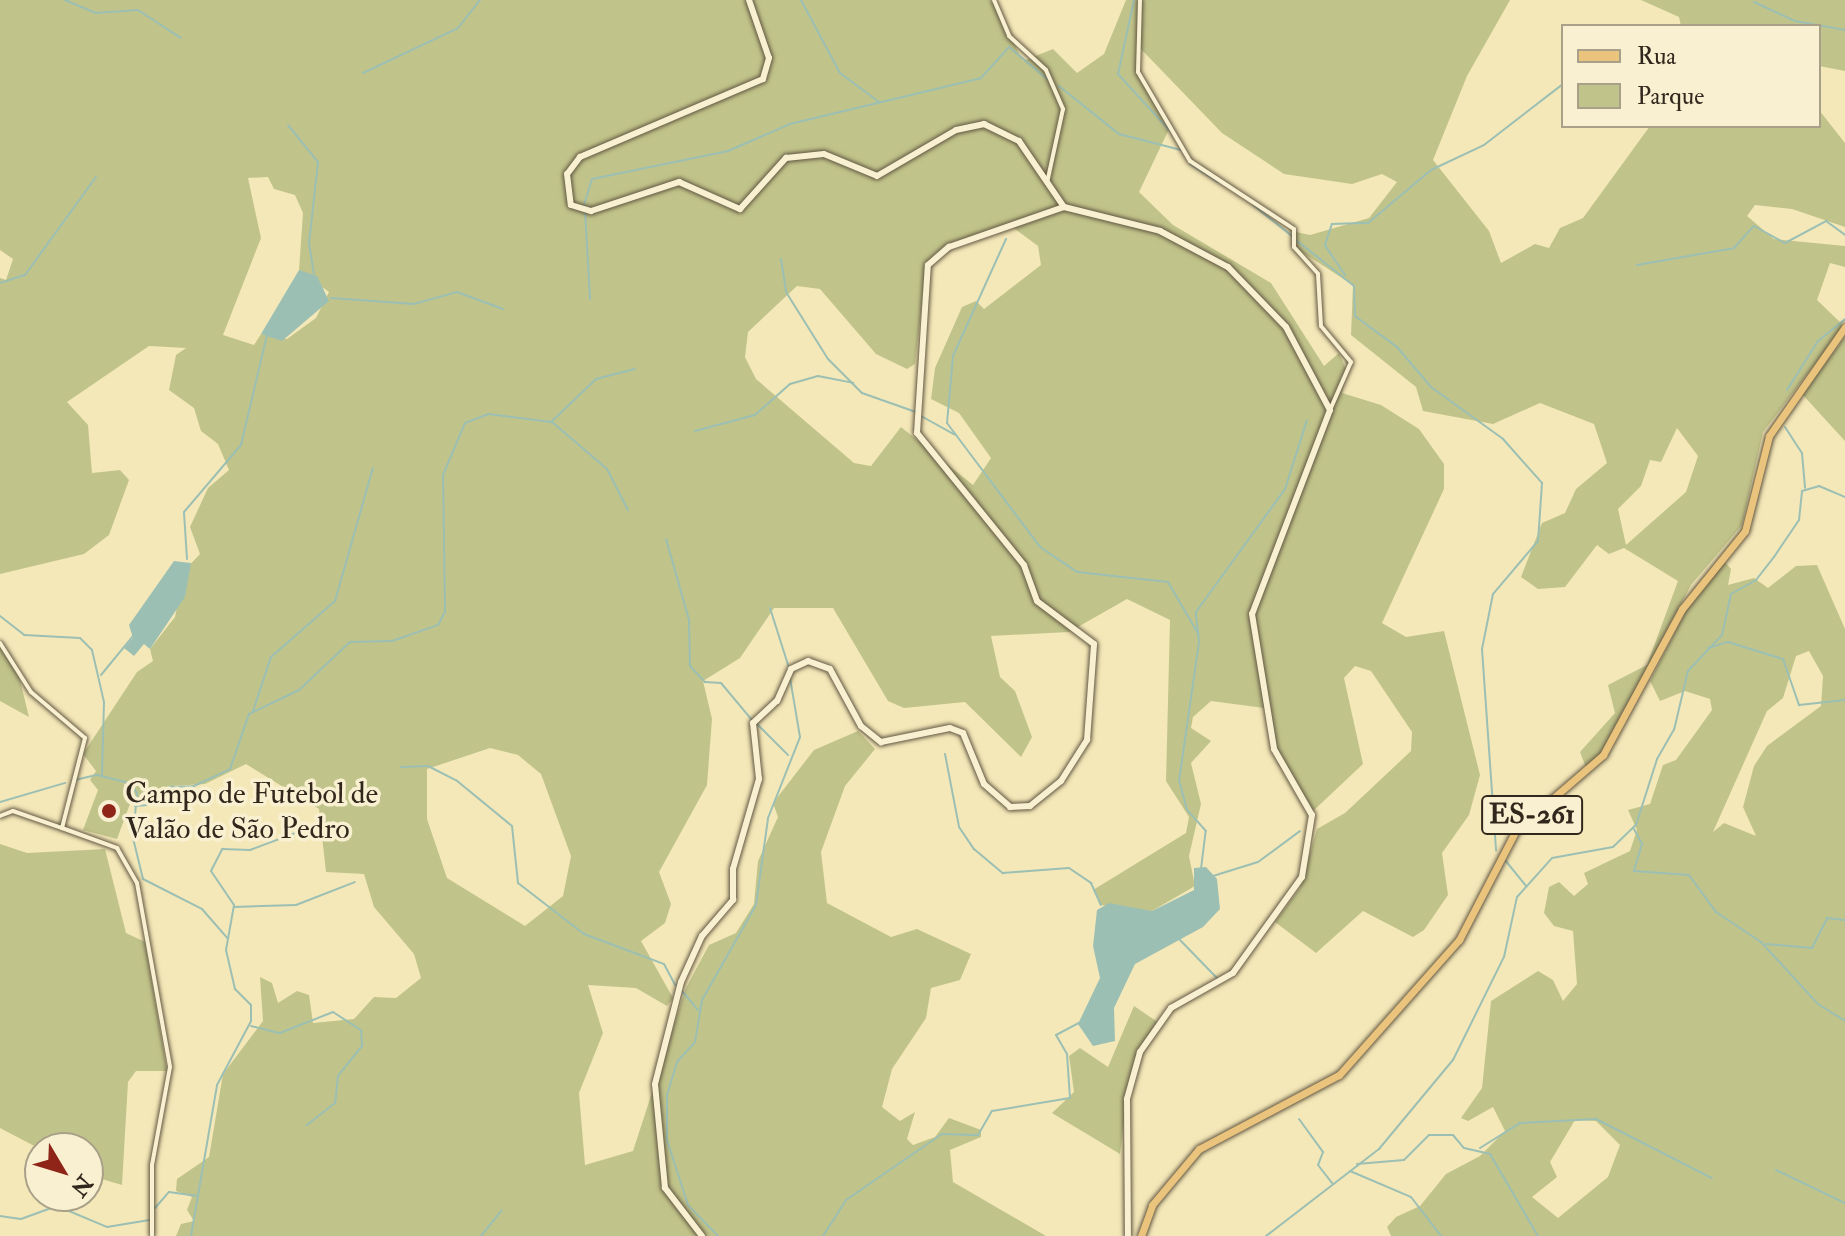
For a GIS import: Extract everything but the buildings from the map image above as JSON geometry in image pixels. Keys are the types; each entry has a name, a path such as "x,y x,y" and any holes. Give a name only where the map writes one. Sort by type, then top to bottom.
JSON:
{"main road":[{"name":"ES-261","path":"1141,1236 1152,1205 1199,1149 1339,1075 1459,940 1516,830 1603,755 1682,609 1745,531 1769,436 1845,327"}],"street":[{"path":"749,0 769,58 763,79 580,157 567,174 571,205 591,211 679,182 740,209 786,158 824,154 877,176 970,124 1013,135 1064,207"},
{"path":"994,0 1009,36 1046,70 1063,109 1047,185"},
{"path":"1128,1236 1127,1099 1140,1052 1178,1002 1233,973 1302,877 1312,815 1274,749 1252,614 1351,362 1321,326 1318,274 1294,247 1294,229 1190,161 1138,72 1140,0"},
{"path":"702,1236 665,1188 655,1084 681,982 702,936 733,900 733,869 759,779 753,723 777,701 791,669 808,661 830,669 861,726 881,742 950,728 963,733 984,784 1010,807 1030,806 1061,781 1087,740 1094,644 1037,601 1024,565 917,433 928,265 949,247 1064,207 1160,231 1228,267 1286,327 1330,410"},
{"path":"0,643 31,692 85,738 62,828"},
{"path":"0,816 13,811 117,848 137,883 170,1067 152,1165 152,1236"}],"green space":[{"path":"0,0 991,0 1023,61 1053,49 1077,73 1104,54 1126,0 1510,0 1467,76 1433,160 1489,231 1501,263 1535,244 1549,248 1560,228 1583,218 1649,128 1821,128 1821,113 1845,143 1845,227 1792,209 1755,205 1747,216 1774,239 1845,246 1845,267 1830,263 1817,300 1844,326 1763,432 1742,525 1691,585 1604,750 1587,770 1580,752 1615,713 1608,685 1647,665 1678,581 1624,548 1609,554 1597,545 1565,587 1538,589 1521,577 1542,523 1565,513 1576,489 1607,463 1594,424 1540,403 1493,424 1423,411 1416,387 1351,335 1353,285 1294,247 1296,232 1310,235 1369,218 1397,182 1382,174 1352,184 1284,174 1222,133 1139,47 1140,75 1171,125 1139,192 1173,225 1271,283 1324,366 1339,353 1347,372 1342,393 1381,405 1419,429 1444,464 1444,489 1382,623 1406,637 1444,631 1480,775 1469,815 1442,853 1448,895 1424,930 1413,937 1363,911 1316,953 1275,922 1300,888 1317,829 1345,813 1411,751 1412,732 1371,671 1355,666 1344,678 1363,764 1312,812 1278,764 1264,708 1211,701 1193,717 1191,728 1211,741 1191,763 1201,804 1189,856 1195,886 1152,911 1138,910 1101,905 1093,890 1186,833 1189,817 1166,781 1170,620 1127,599 1069,632 991,636 1000,677 1015,691 1032,737 1021,757 965,702 904,708 888,701 833,608 774,608 740,658 703,681 712,719 707,785 659,872 671,904 665,923 641,941 673,998 667,1006 636,988 588,985 603,1033 579,1093 585,1165 633,1151 686,988 709,945 736,933 754,904 758,861 778,817 773,803 814,750 858,731 875,749 845,786 821,852 827,903 891,937 917,929 971,954 960,980 931,988 926,1018 892,1069 882,1107 900,1121 915,1112 907,1139 913,1145 935,1137 949,1118 981,1130 981,1137 950,1150 953,1182 1046,1236 176,1236 181,1224 194,1221 187,1210 192,1197 176,1191 177,1179 209,1157 223,1074 263,1021 260,977 272,983 278,1003 297,991 309,995 313,1023 354,1019 374,997 396,998 421,978 414,954 374,907 364,874 326,872 319,809 246,764 205,784 171,786 157,805 131,801 117,839 83,830 98,790 90,780 96,771 83,754 137,672 153,661 150,649 175,617 184,571 200,554 190,527 208,488 229,470 218,444 201,431 194,408 169,390 176,355 186,348 149,346 67,402 88,425 92,473 120,470 129,480 109,535 84,554 0,574 0,278 6,280 13,259 0,250","holes":["268,177 274,189 295,195 303,213 299,270 329,292 316,318 287,339 261,334 254,345 223,335 261,238 248,178","1011,226 1038,246 1041,265 984,309 976,301 962,307 935,368 931,399 959,413 991,458 973,485 901,427 871,466 854,463 756,379 745,357 748,332 797,286 820,289 876,354 907,369 915,364 926,267 952,245","1677,428 1698,456 1686,492 1626,545 1618,509 1641,486 1650,460 1661,462","490,748 518,755 541,774 571,856 563,896 525,926 447,878 427,819 427,769"]},
{"path":"1641,0 1845,0 1845,71 1821,66 1821,24 1681,24 1679,17"},
{"path":"1845,337 1845,441 1802,394"},
{"path":"1724,561 1731,569 1728,585 1754,578 1768,588 1796,566 1817,565 1845,629 1845,1236 1391,1236 1387,1227 1396,1217 1420,1206 1446,1174 1480,1156 1505,1131 1493,1107 1468,1121 1461,1118 1482,1088 1491,1001 1538,971 1553,980 1563,1001 1577,984 1573,931 1554,926 1544,913 1549,887 1559,882 1574,896 1588,884 1584,873 1630,851 1637,830 1628,810 1650,804 1663,765 1676,760 1712,710 1710,699 1685,691 1660,701 1650,681 1689,605","holes":["1809,651 1823,676 1821,706 1767,746 1754,766 1743,807 1756,836 1724,823 1713,832 1767,711 1783,698 1796,656","1575,1120 1596,1121 1620,1145 1608,1177 1558,1218 1532,1197 1557,1177 1550,1162"]},
{"path":"0,642 18,672 29,717 0,701"},
{"path":"0,844 27,853 105,849 126,933 145,942 167,1071 136,1071 128,1082 122,1185 104,1180 104,1132 24,1132 24,1141 0,1128"},
{"path":"1134,1006 1159,1023 1129,1080 1120,1154 1052,1113 1074,1092 1069,1056 1080,1048 1108,1067"}],"water":[{"path":"299,270 317,276 329,301 282,341 261,334"},
{"path":"174,561 191,563 185,597 150,649 144,644 134,656 124,648 133,638 129,625"},
{"path":"1206,867 1217,879 1220,909 1203,927 1135,964 1114,1008 1115,1041 1093,1046 1078,1024 1100,978 1093,946 1097,910 1109,903 1152,911 1194,890 1194,868"}],"waterway":[{"path":"65,0 96,13 138,10 181,38"},
{"path":"363,73 458,28 480,0"},
{"path":"801,0 840,73 879,102"},
{"path":"1134,0 1118,74 1171,132"},
{"path":"1754,2 1795,21 1812,24"},
{"path":"1821,26 1845,30"},
{"path":"584,205 592,179 728,151 790,124 981,78 1009,47 1047,79"},
{"path":"1059,86 1119,134 1181,150"},
{"path":"1345,275 1325,245 1332,224 1368,223 1431,170 1484,145 1561,86"},
{"path":"288,125 318,162 309,243 314,274"},
{"path":"1190,164 1218,182"},
{"path":"0,283 25,275 96,177"},
{"path":"1253,205 1292,236"},
{"path":"585,211 590,299"},
{"path":"1637,265 1734,248 1754,226 1785,243 1826,221 1845,235"},
{"path":"1006,239 953,356 947,423 1040,547 1077,572 1168,582 1199,635"},
{"path":"1296,240 1354,286 1355,316 1397,347 1431,387 1503,439 1542,483 1538,541 1493,594 1482,649 1496,851"},
{"path":"781,259 786,292 828,359 862,393 916,412"},
{"path":"331,298 414,304 457,292 503,309"},
{"path":"1787,390 1818,341 1845,319"},
{"path":"187,559 184,512 241,445 267,335"},
{"path":"135,806 159,804 169,787 194,786 230,769 249,714 299,690 350,642 392,641 438,625 445,612 443,475 465,423 488,414 551,422 596,379 635,369"},
{"path":"695,431 755,415 790,384 818,376 853,383"},
{"path":"921,416 954,434"},
{"path":"1201,869 1206,831 1187,810 1179,781 1199,643 1196,612 1285,489 1307,420"},
{"path":"552,422 607,469 628,510"},
{"path":"1785,427 1802,453 1805,488"},
{"path":"253,711 271,657 335,601 373,468"},
{"path":"1266,1236 1379,1149 1453,1060 1504,957 1517,897 1552,858 1613,847 1636,825 1657,759 1674,730 1688,671 1722,635 1731,594 1756,580 1774,557 1799,520 1802,491 1819,486 1845,497"},
{"path":"666,539 689,620 690,666 705,682 721,683 752,720"},
{"path":"770,608 789,668"},
{"path":"0,616 24,635 80,638 92,650 104,702 102,775"},
{"path":"101,675 133,636"},
{"path":"1708,648 1728,642 1783,659 1799,705 1845,700"},
{"path":"718,1236 688,1205 667,1140 667,1095 677,1062 695,1042 702,1000 756,905 768,818 800,737 790,678"},
{"path":"757,724 788,755"},
{"path":"945,754 959,827 974,849 1003,873 1069,868 1091,883 1101,905"},
{"path":"401,767 428,766 456,780 512,826 518,883 584,934 664,964 675,985"},
{"path":"75,780 97,775 130,783 137,793 133,838 143,879 202,909 227,938"},
{"path":"0,802 65,783"},
{"path":"191,1236 217,1085 251,1021 251,1005 235,989 226,950 234,905 211,871 222,849 250,850 317,825"},
{"path":"1634,829 1642,844 1634,871 1689,875 1716,912 1761,942 1818,1004 1845,1021"},
{"path":"1213,876 1258,862 1300,831"},
{"path":"1505,860 1526,886"},
{"path":"234,907 296,905 355,882"},
{"path":"1766,944 1812,948 1827,918 1845,920"},
{"path":"1180,940 1217,978"},
{"path":"682,991 698,1010"},
{"path":"251,1026 280,1033 333,1012 361,1030 362,1046 338,1076 335,1103 307,1125"},
{"path":"823,1236 846,1200 942,1134 978,1135 992,1111 1070,1098 1067,1054 1056,1035 1079,1023"},
{"path":"1299,1119 1323,1152 1318,1165 1332,1183"},
{"path":"1480,1148 1520,1123 1596,1119 1712,1178"},
{"path":"1357,1164 1404,1160 1429,1135 1453,1135 1464,1148 1490,1154 1538,1236"},
{"path":"1776,1170 1845,1203"},
{"path":"1350,1171 1411,1197 1441,1236"},
{"path":"155,1208 169,1192 196,1196"},
{"path":"0,1216 21,1219 57,1206 107,1227 149,1220"},
{"path":"481,1236 502,1210"}],"place":[{"name":"Campo de Futebol de Valão de São Pedro","path":"109,811"}]}
